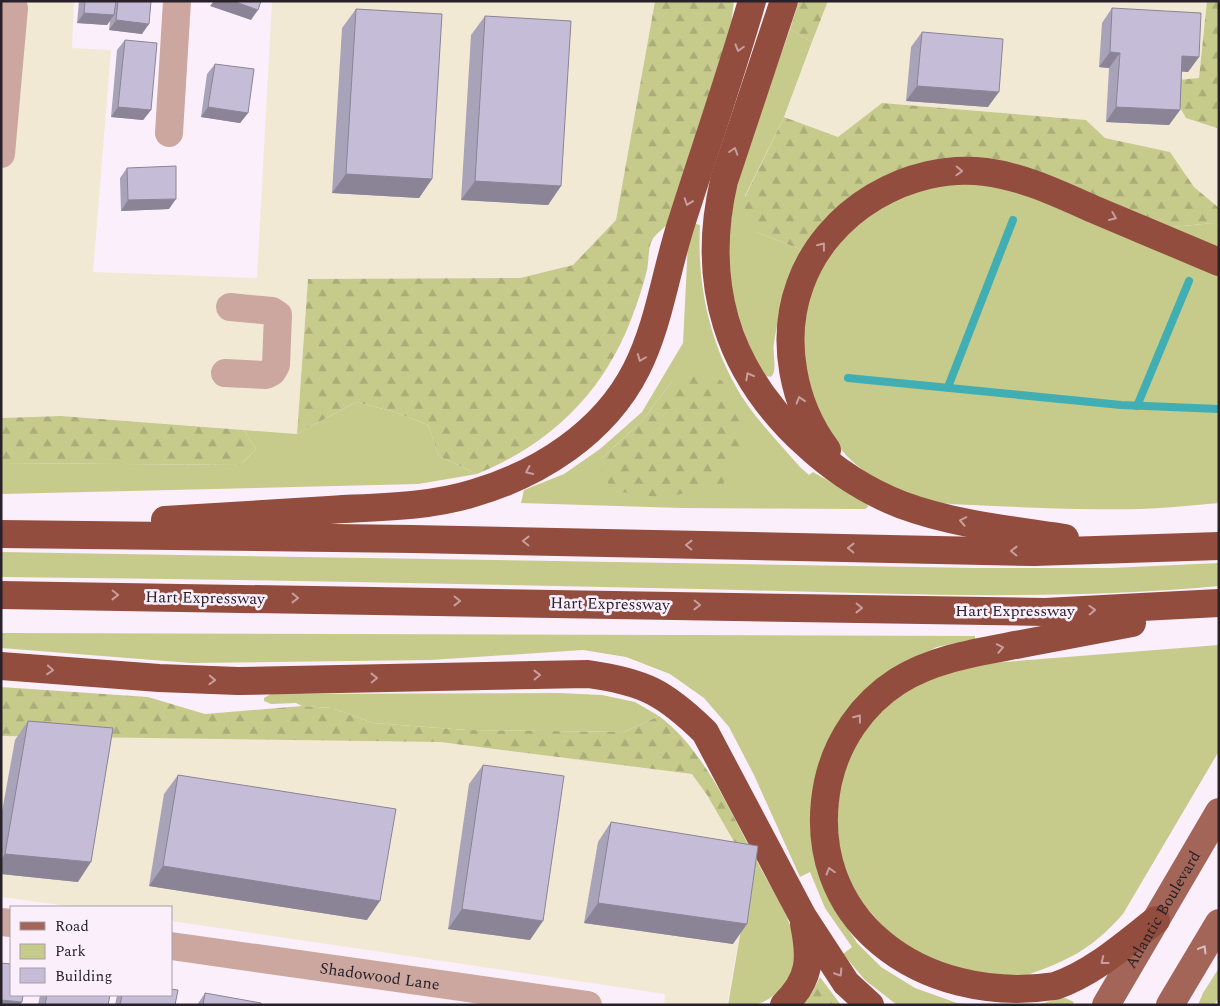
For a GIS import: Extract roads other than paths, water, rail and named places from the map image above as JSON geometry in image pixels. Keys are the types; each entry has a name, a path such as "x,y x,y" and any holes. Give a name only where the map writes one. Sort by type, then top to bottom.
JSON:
{"highway":[{"path":"1,529 396,506 439,501 472,494 507,482 538,467 568,447 594,426 618,399 636,369 665,286 682,221 733,70 752,1"},
{"path":"784,1 724,181 715,239 720,297 737,353 752,382 771,409 813,450 857,483 903,505 944,517 1065,539 1167,550"},
{"path":"857,483 833,458 815,434 804,410 795,382 792,321 800,285 818,250 842,221 876,194 911,179 949,171 986,172 1034,183 1219,262"},
{"path":"1,534 412,539 1024,552 1167,550 1219,546"},
{"path":"1,599 66,594"},
{"name":"Hart Expressway","path":"1,595 66,594 1045,612 1219,604"},
{"path":"1156,920 1096,967 1057,985 1022,994 996,996 968,994 940,987 914,975 888,958 863,933 844,906 830,873 823,837 826,790 832,765 847,732 867,706 897,682 932,664 971,653 1219,604"},
{"path":"1,666 149,678 238,681 588,674 623,679 659,693 683,711 705,732 803,917 846,983 870,1005"},
{"path":"784,1005 794,995 806,969 810,952 803,917"}],"main road":[{"name":"Atlantic Boulevard","path":"1106,1005 1219,812"},
{"path":"1178,997 1219,923"}],"street":[{"path":"1,154 14,8 11,1"},
{"path":"170,133 177,1"},
{"path":"225,374 266,374 272,372 276,365 278,315 272,311 230,307"},
{"name":"Shadowood Lane","path":"172,946 588,1005"}],"waterway":[{"path":"948,387 1013,220"},
{"path":"1137,406 1189,281"},
{"path":"848,378 1121,405 1219,409"}]}
